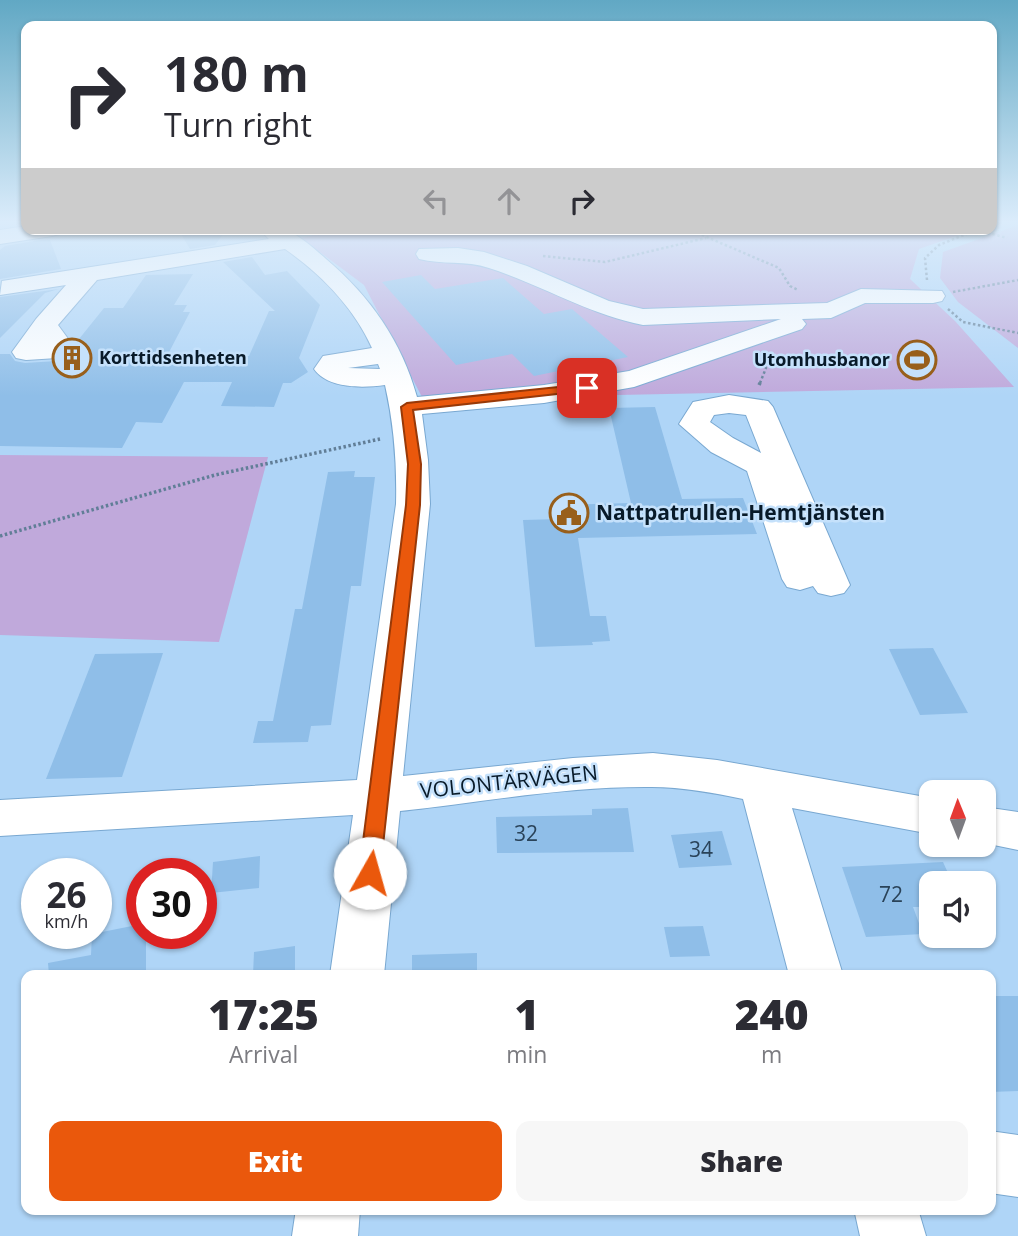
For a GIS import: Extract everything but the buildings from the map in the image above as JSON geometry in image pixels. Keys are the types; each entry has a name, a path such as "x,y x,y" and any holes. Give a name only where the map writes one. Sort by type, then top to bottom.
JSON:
{"street":[{"path":"2,288 54,280"},
{"path":"44,324 84,280"},
{"path":"335,280 345,288 367,316 393,365 409,420 414,464 413,505 358,970"},
{"path":"539,280 615,313 675,317 831,310"},
{"path":"409,420 634,379 751,338 790,328 861,296 933,296"},
{"path":"334,369 354,379 393,365"},
{"path":"729,404 758,407 816,582 761,466 722,445 694,424 703,408 729,404"},
{"name":"VOLONTÄRVÄGEN","path":"0,818 379,796 573,775 653,770 717,777 763,788 919,814"},
{"path":"763,788 815,970"},
{"path":"996,827 1018,831"},
{"path":"996,1163 1018,1166"},
{"path":"325,1236 327,1215"},
{"path":"888,1215 893,1236"}],"path":[{"path":"786,280 790,286 831,310"},
{"path":"933,296 1018,280"},
{"path":"751,338 766,368 759,380 758,407"},
{"path":"0,536 409,420"}],"shaded area":[{"path":"357,280 911,280 955,321 1014,387 423,399 364,285"},
{"path":"941,280 1018,280 1018,348 958,302"},
{"path":"0,455 268,457 219,642 0,635"}],"place":[{"name":"Korttidsenheten","path":"72,358"},
{"name":"Utomhusbanor","path":"917,360"},
{"name":"Nattpatrullen-Hemtjänsten","path":"569,513"}],"route":[{"path":"370,873 413,505 414,464 407,407 587,388"}]}
